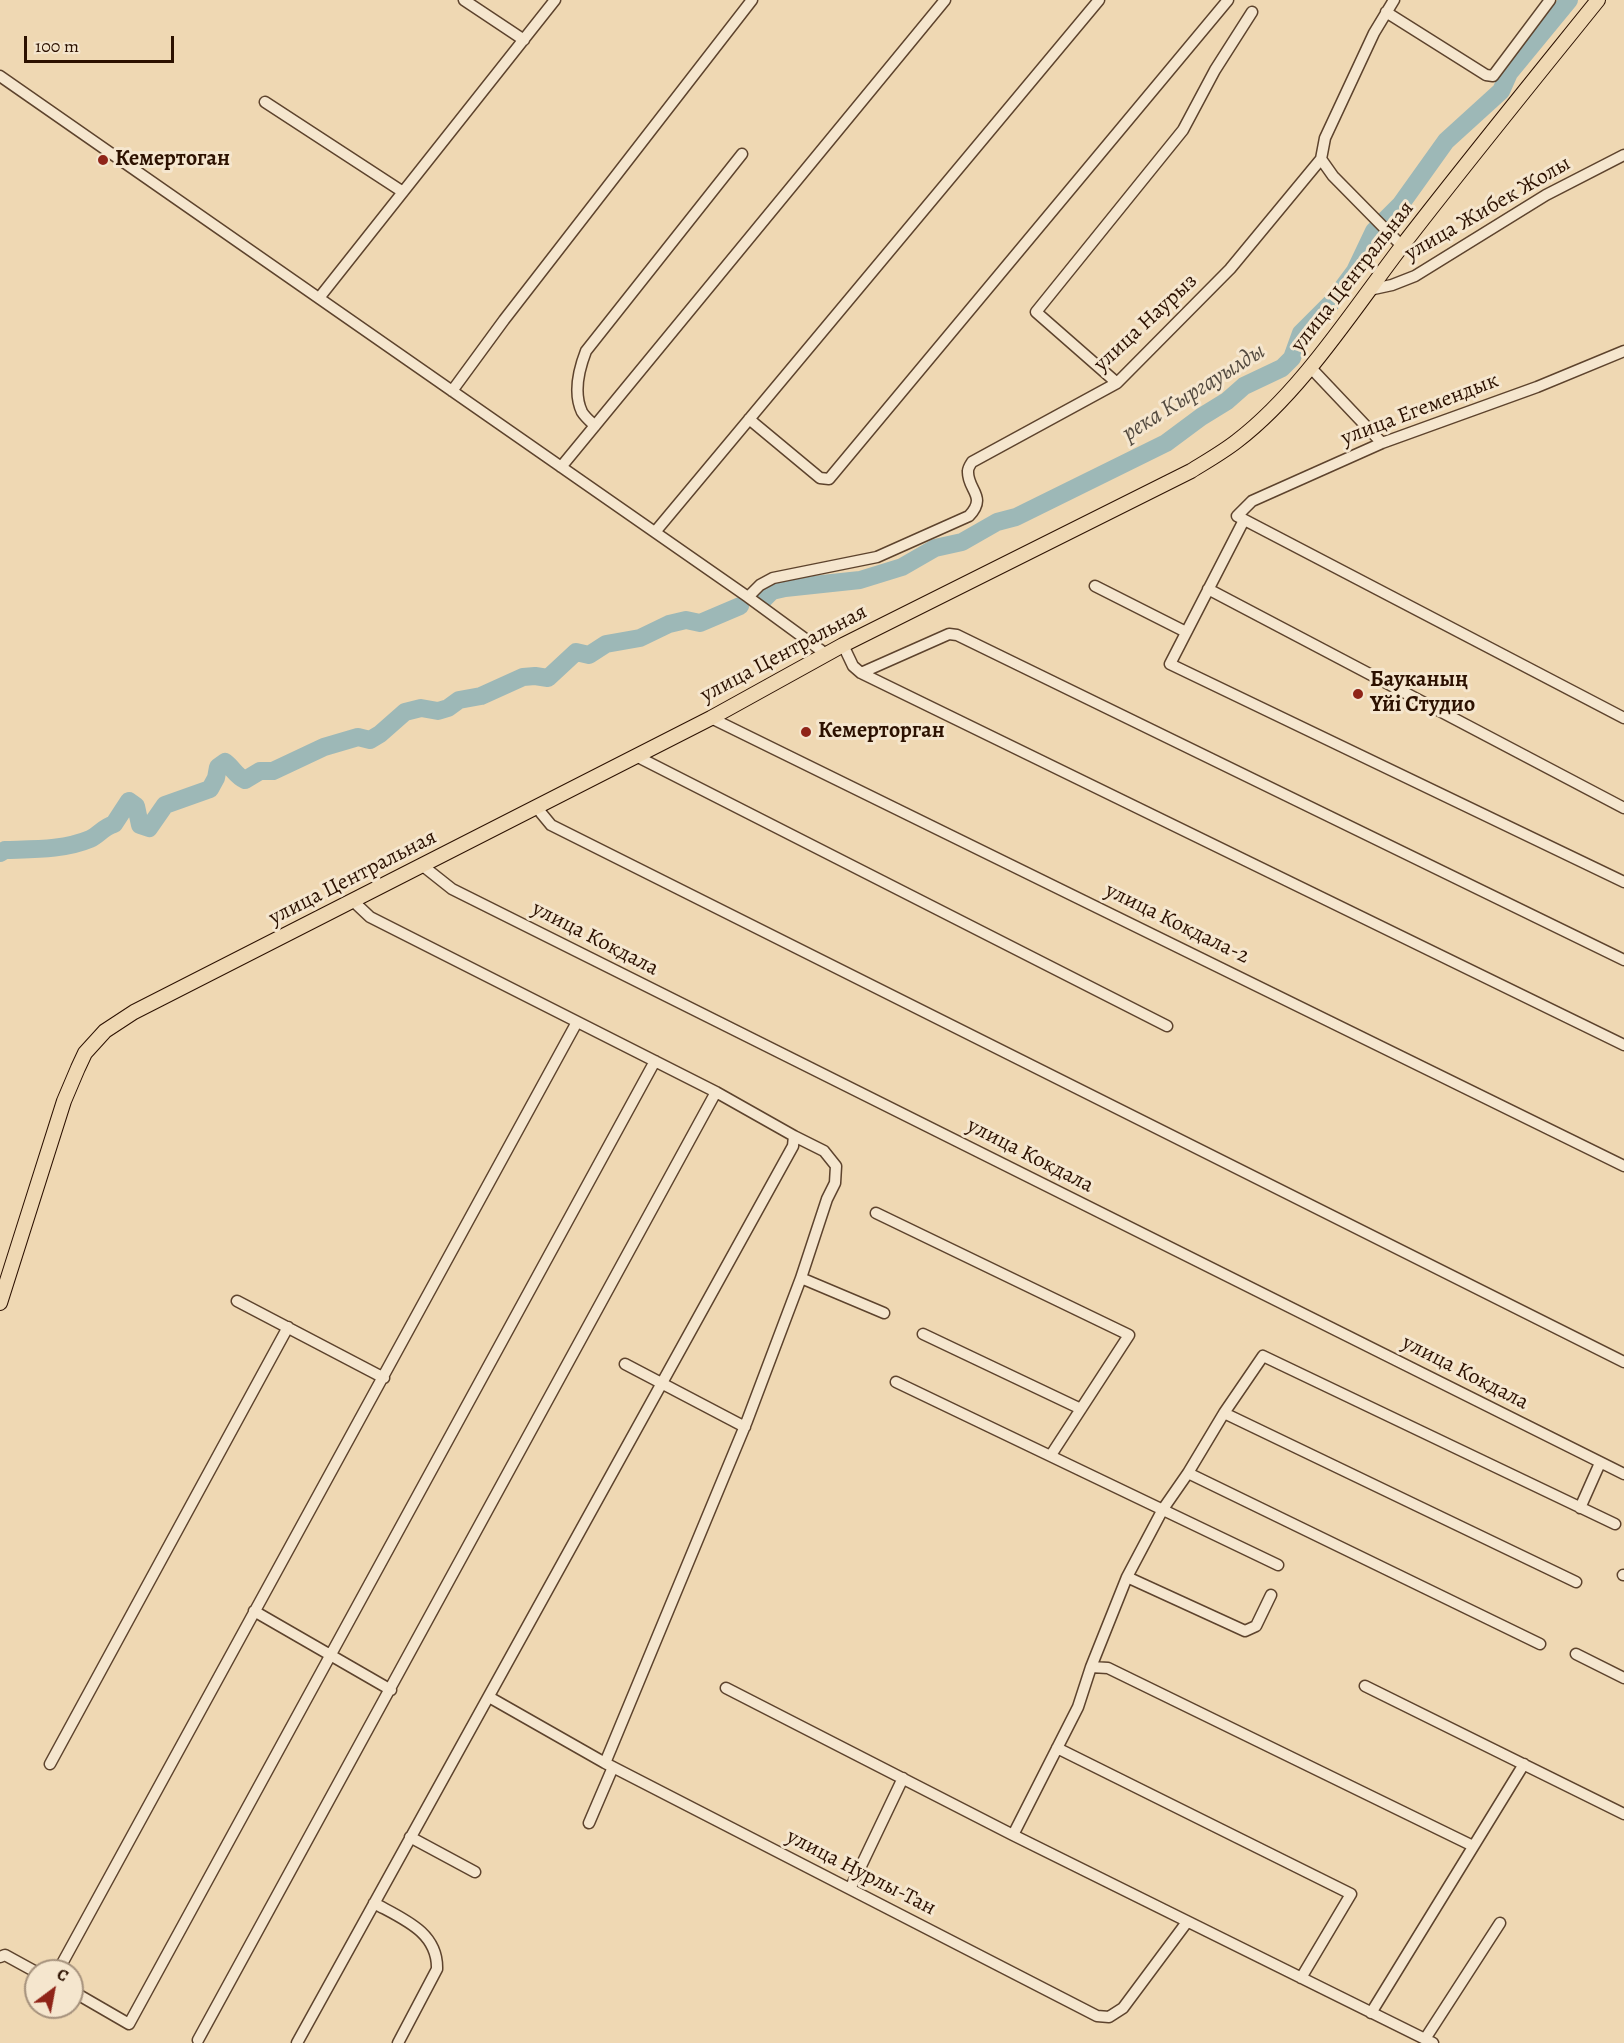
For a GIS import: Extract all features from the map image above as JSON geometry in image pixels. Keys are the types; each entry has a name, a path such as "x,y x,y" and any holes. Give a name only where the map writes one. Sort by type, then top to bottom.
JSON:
{"main road":[{"name":"улица Центральная","path":"0,1303 64,1101 86,1053 105,1031 134,1012 711,718 843,645 1191,471 1218,455 1239,440 1276,405 1310,367 1402,246 1598,0"}],"street":[{"path":"464,0 524,40"},
{"path":"319,298 555,0"},
{"path":"452,391 504,320 752,0"},
{"path":"561,467 945,0"},
{"path":"654,532 1099,0"},
{"path":"749,419 820,478 829,479 1228,0"},
{"name":"улица Наурыз","path":"748,597 760,585 773,578 877,557 969,516 975,509 977,501 968,471 972,462 1117,383 1230,269 1321,159 1325,138 1394,0"},
{"path":"1386,12 1486,75 1492,76 1550,0"},
{"path":"1117,383 1036,312 1183,130 1215,70 1252,12"},
{"path":"0,76 748,597 826,654"},
{"path":"265,102 403,192"},
{"path":"595,426 583,413 577,396 580,367 586,351 742,154"},
{"name":"улица Жибек Жолы","path":"1369,290 1392,285 1415,276 1537,200 1624,155"},
{"path":"1321,159 1333,176 1402,246"},
{"name":"улица Егемендык","path":"1240,518 1252,501 1382,443 1537,387 1624,351"},
{"path":"1310,367 1382,443"},
{"path":"1624,718 1240,518 1208,589 1170,664 1624,882"},
{"path":"1095,586 1186,632"},
{"path":"1208,589 1624,808"},
{"path":"861,673 950,634 957,635 1624,960"},
{"path":"843,645 852,666 861,673 1624,1045"},
{"name":"улица Кокдала-2","path":"711,718 1624,1166"},
{"path":"636,756 1167,1026"},
{"path":"537,807 551,825 1624,1362"},
{"name":"улица Кокдала","path":"423,866 452,889 1624,1474"},
{"path":"353,902 370,917 716,1092 824,1151 836,1166 836,1184 827,1199 801,1278 745,1427 609,1765 589,1823"},
{"path":"65,1959 577,1022"},
{"path":"84,1999 129,2024 655,1061"},
{"path":"198,2040 716,1092"},
{"path":"297,2043 793,1146 794,1136"},
{"path":"876,1213 1129,1335 1051,1455"},
{"path":"801,1278 884,1313"},
{"path":"237,1301 384,1377"},
{"path":"50,1764 288,1328"},
{"path":"923,1334 1081,1409"},
{"path":"1013,1835 1078,1707 1091,1667 1127,1577 1163,1509 1263,1356 1615,1524"},
{"path":"626,1364 745,1427"},
{"path":"896,1382 1278,1565"},
{"path":"1224,1413 1576,1582"},
{"path":"1580,1508 1600,1462"},
{"path":"1188,1473 1540,1644"},
{"path":"1127,1577 1245,1631 1256,1626 1272,1594"},
{"path":"254,1611 391,1690"},
{"path":"1576,1654 1624,1678"},
{"path":"1091,1667 1108,1668 1473,1846"},
{"path":"1365,1686 1624,1814"},
{"path":"726,1688 1013,1835 1429,2041 1500,1923"},
{"name":"улица Нурлы-Тан","path":"489,1697 609,1765 1097,2016 1109,2017 1123,2008 1187,1922"},
{"path":"1057,1748 1351,1894 1301,1978"},
{"path":"1371,2013 1524,1764"},
{"path":"850,1889 903,1778"},
{"path":"410,1837 475,1872"},
{"path":"374,1903 422,1932 431,1941 438,1956 437,1970 398,2043"},
{"path":"0,1957 4,1954 24,1965"}],"waterway":[{"name":"река Кыргауылды","path":"764,599 772,591 785,588 860,580 902,567 935,548 962,542 997,522 1016,517 1166,443 1227,401 1244,386 1282,368 1292,358 1301,333 1332,302 1355,271 1374,231 1401,204 1446,141 1501,91 1509,73 1569,0"},
{"name":"река Кыргауылды","path":"0,853 5,850 59,847 90,839 114,824 129,801 136,806 140,825 149,828 165,805 210,789 216,778 218,767 225,762 245,780 260,771 273,771 324,747 358,737 370,740 405,712 421,708 438,711 448,708 459,700 481,696 523,677 548,678 576,652 589,655 606,644 640,638 669,624 686,620 700,623 740,606"}],"place":[{"name":"Кемертоган","path":"103,160"},
{"name":"Бауканың Үйі Студио","path":"1358,694"},
{"name":"Кемерторган","path":"806,732"}]}
